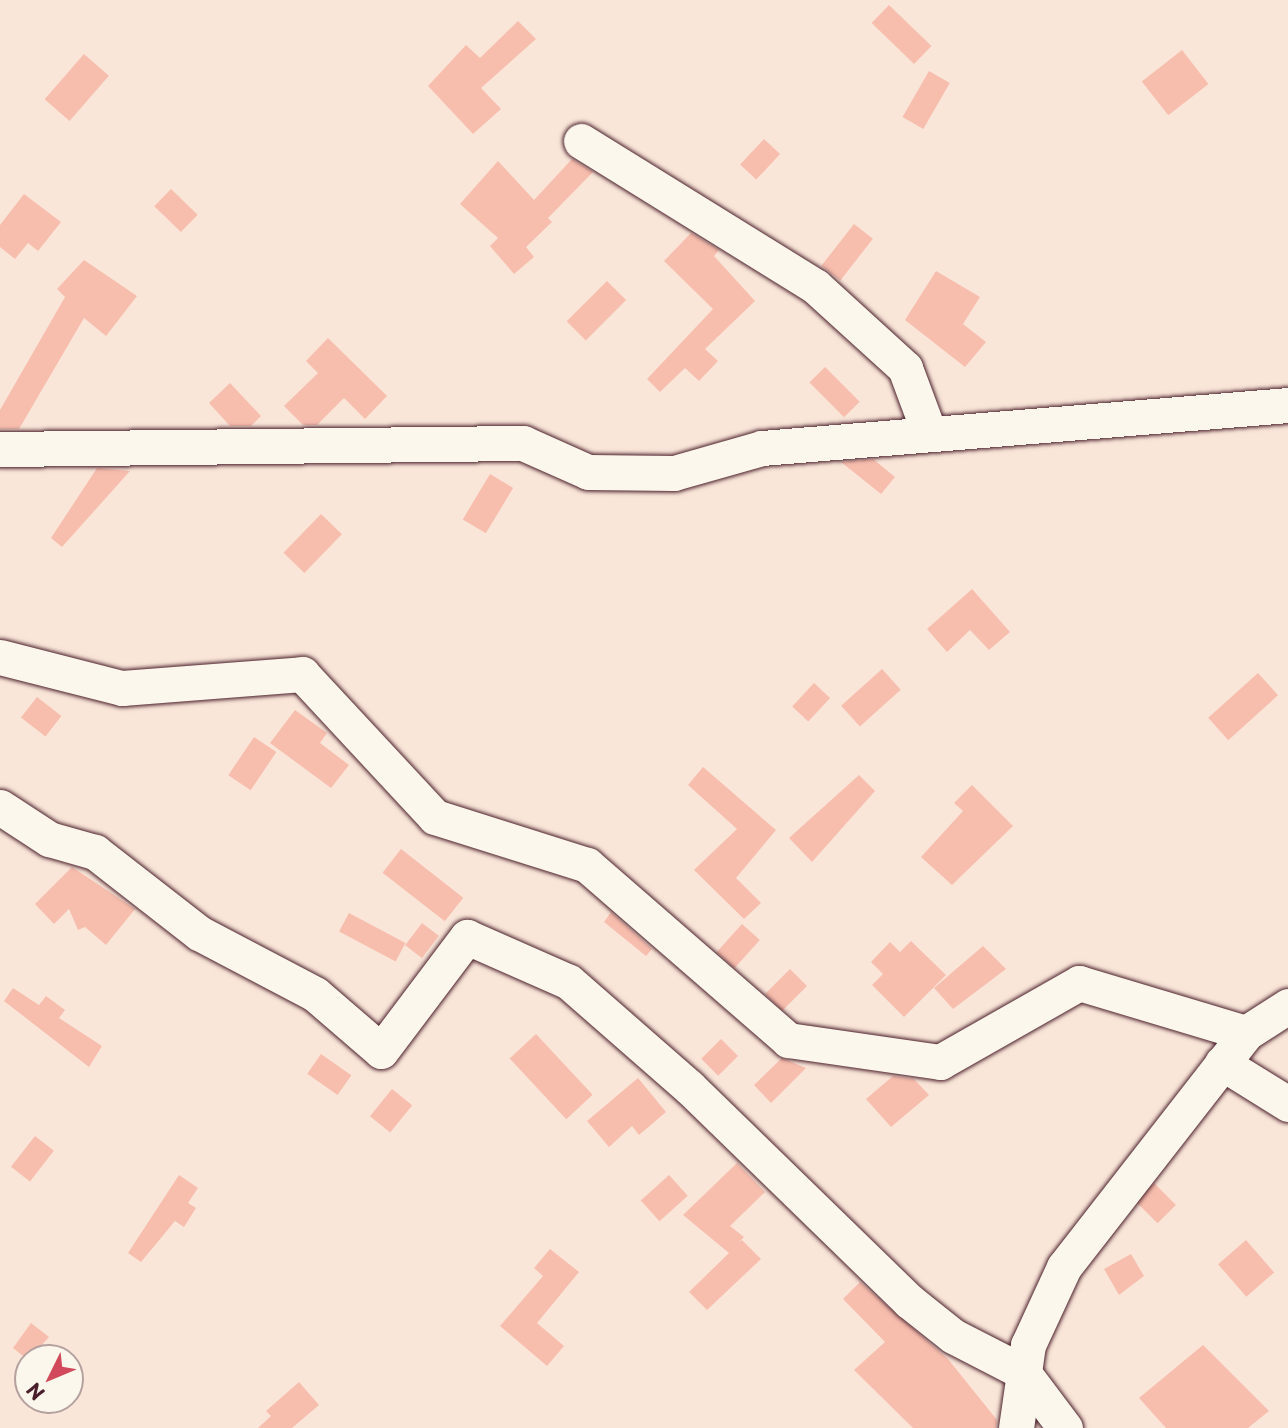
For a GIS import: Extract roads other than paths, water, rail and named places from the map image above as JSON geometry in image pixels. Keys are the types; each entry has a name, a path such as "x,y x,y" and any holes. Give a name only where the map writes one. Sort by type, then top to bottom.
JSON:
{"street":[{"path":"581,141 815,286 905,369 928,430"},
{"path":"0,449 523,443 587,472 674,473 762,448 928,430 1288,405"},
{"path":"0,657 122,688 302,674 435,817 587,865 788,1040 940,1062 1079,984 1246,1033"},
{"path":"0,807 49,839 95,852 199,933 315,994 382,1051 467,937 569,982 689,1087 909,1301 953,1336 1023,1372 1065,1428"},
{"path":"1016,1428 1028,1345 1064,1267 1246,1033 1288,1006"},
{"path":"1222,1063 1288,1104"}]}
